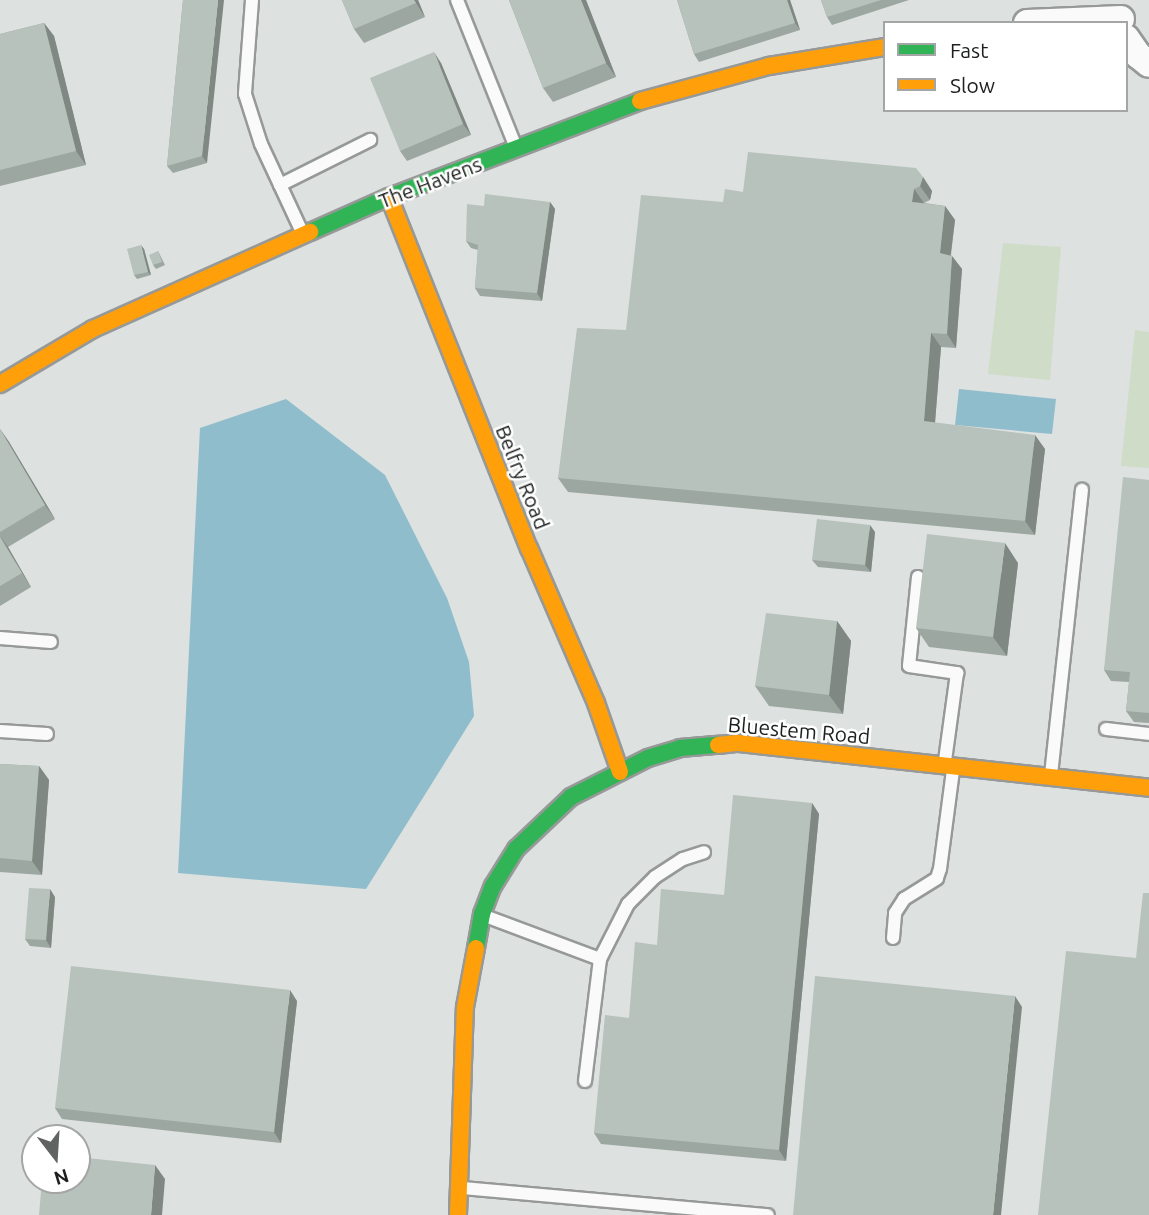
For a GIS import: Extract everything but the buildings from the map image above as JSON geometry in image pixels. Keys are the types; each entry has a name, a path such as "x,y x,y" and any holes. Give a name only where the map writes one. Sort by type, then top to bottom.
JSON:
{"street":[{"path":"1091,21 1123,20"},
{"path":"1128,32 1138,55 1149,64"},
{"name":"The Havens","path":"0,384 93,329 389,197 610,111 687,86 769,66 883,47"},
{"name":"Belfry Road","path":"389,197 529,548 596,703 620,772"},
{"name":"Bluestem Road","path":"458,1215 465,1007 481,914 493,886 516,849 541,822 571,797 649,758 680,748 738,743 1051,775 1149,788"}],"lane":[{"path":"252,0 245,94 261,144 304,235"},
{"path":"457,0 517,149"},
{"path":"280,185 370,140"},
{"path":"1051,775 1082,490"},
{"path":"893,938 895,913 904,899 937,878 940,869 957,673 909,666 918,577"},
{"path":"0,638 51,642"},
{"path":"1106,730 1149,734"},
{"path":"0,731 47,734"},
{"path":"585,1082 600,959 628,904 646,886 683,859 704,852"},
{"path":"481,914 600,959"},
{"path":"459,1188 768,1215"}],"green space":[{"path":"1003,243 1061,247 1050,380 988,374"},
{"path":"1135,330 1149,332 1149,468 1121,466"}],"water":[{"path":"959,389 1056,399 1052,434 955,425"},
{"path":"286,399 385,475 447,598 469,662 474,716 366,889 178,873 200,428"}],"traffic: fast":[{"path":"310,232 389,197 640,101"},
{"path":"476,948 482,914 493,886 516,849 571,797 648,758 680,748 718,745"}],"traffic: slow":[{"path":"640,101 769,66 883,47"},
{"path":"389,197 529,548 596,703 620,772"},
{"path":"0,384 93,329 310,232"},
{"path":"718,745 738,743 1149,788"},
{"path":"458,1215 465,1007 476,948"}]}
